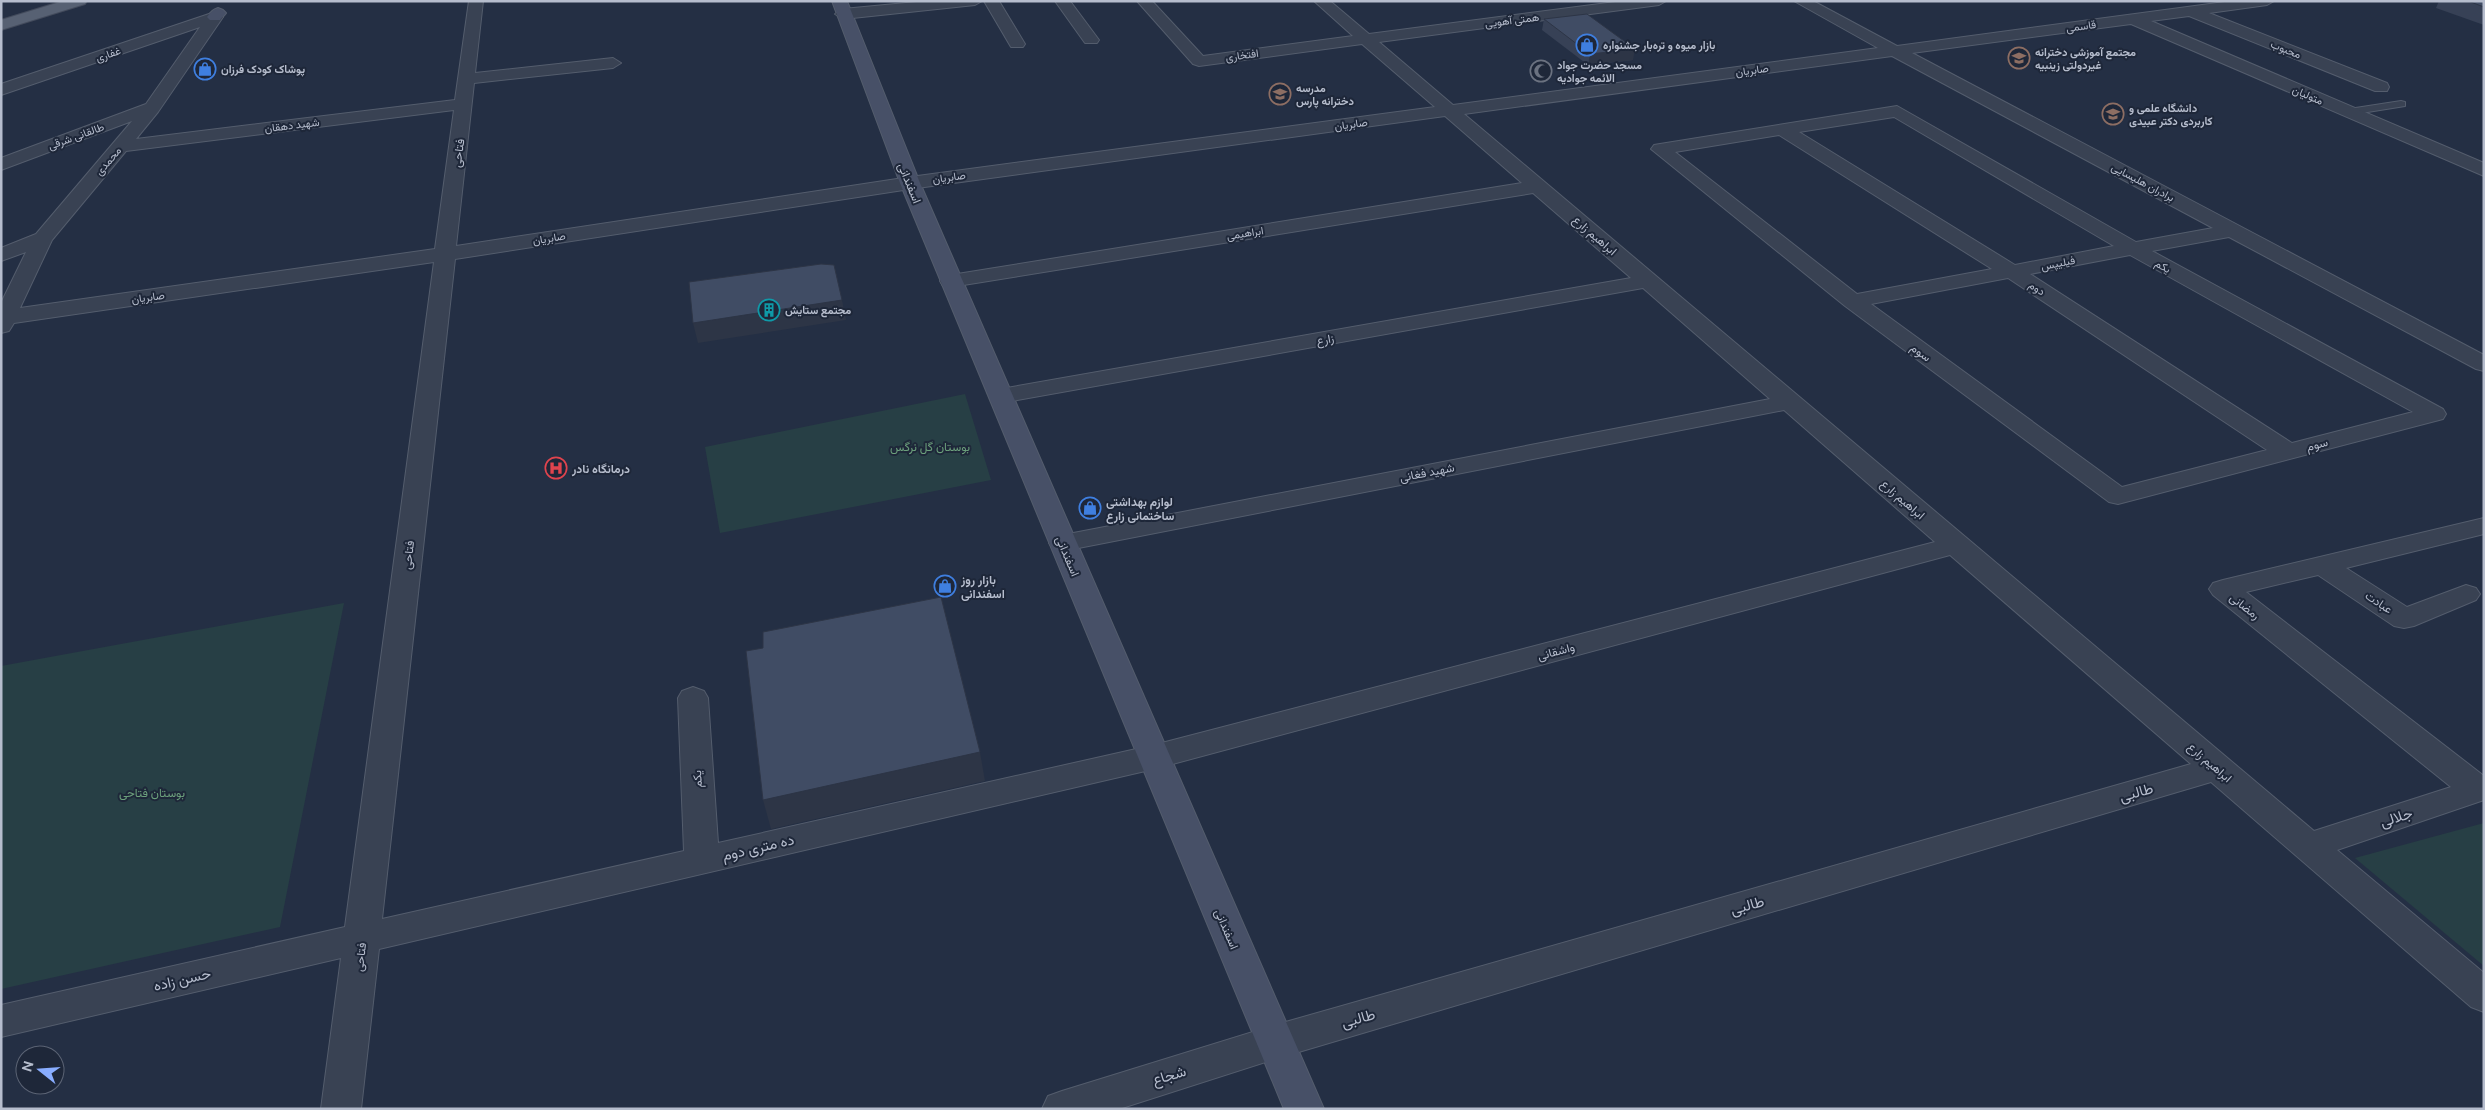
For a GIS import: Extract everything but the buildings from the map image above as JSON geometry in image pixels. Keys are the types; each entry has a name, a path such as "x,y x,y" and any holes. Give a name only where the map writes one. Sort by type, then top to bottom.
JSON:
{"main road":[{"path":"1,15 46,1"},
{"path":"1,25 80,2"},
{"name":"اسفندانی","path":"841,7 910,182 1304,1109"}],"street":[{"name":"فتاحی","path":"341,1109 476,1"},
{"path":"841,7 975,1"},
{"path":"991,1 1017,44"},
{"path":"1062,1 1091,40"},
{"name":"افتخاری","path":"1144,1 1198,61 1359,33"},
{"name":"ابراهیم زارع","path":"1321,1 2484,996"},
{"name":"همتی آهویی","path":"1359,33 1659,1"},
{"name":"برادران هلیسایی","path":"1802,1 2484,364"},
{"name":"قاسمی","path":"1895,51 2257,2"},
{"name":"متولیان","path":"2120,5 2140,18 2349,112 2484,170"},
{"name":"غفاری","path":"1,90 217,9"},
{"name":"محمدی","path":"4,322 43,238 152,108 217,9"},
{"name":"محبوب","path":"2191,11 2381,87"},
{"path":"1298,35 1359,33"},
{"name":"صابریان","path":"4,322 910,182 1895,51"},
{"path":"467,79 612,63"},
{"name":"شهید دهقان","path":"120,146 464,104"},
{"name":"طالقانی شرقی","path":"1,164 152,108"},
{"name":"سوم","path":"1897,111 1660,149 1853,301 2118,496 2434,414"},
{"name":"یکم","path":"1897,111 2132,249 2434,414"},
{"name":"دوم","path":"1781,129 2012,272 2288,452"},
{"name":"ابراهیمی","path":"952,281 1538,186"},
{"name":"فیلیپس","path":"1853,301 2233,230"},
{"path":"1,255 43,238"},
{"name":"زارع","path":"1001,396 1649,281"},
{"name":"شهید فغانی","path":"1063,543 1790,402"},
{"name":"رمضانی","path":"2480,789 2223,589 2484,526"},
{"name":"واشقانی","path":"1154,757 1957,546"},
{"name":"عبادت","path":"2323,565 2404,619 2466,594"},
{"name":"یکم","path":"693,698 702,860"},
{"name":"ده متری دوم","path":"362,938 1154,757"},
{"name":"طالبی","path":"1275,1042 2218,768"},
{"name":"جلالی","path":"2308,846 2480,789"},
{"name":"حسن زاده","path":"1,1021 362,938"},
{"name":"شجاع","path":"1062,1109 1275,1042"}],"lane":[{"path":"2349,112 2401,104"}],"green space":[{"name":"بوستان گل نرگس","path":"965,394 991,480 720,533 705,447"},
{"name":"بوستان فتاحی","path":"344,603 280,927 1,989 1,666"},
{"path":"2484,823 2484,966 2355,858"}],"place":[{"name":"بازار میوه و تره‌بار جشنواره","path":"1587,45"},
{"name":"مجتمع آموزشی دخترانه غیردولتی زینبیه","path":"2019,58"},
{"name":"پوشاک کودک فرزان","path":"205,69"},
{"name":"مسجد حضرت جواد الائمه جوادیه","path":"1541,71"},
{"name":"مدرسه دخترانه پارس","path":"1280,94"},
{"name":"دانشگاه علمی و کاربردی دکتر عبیدی","path":"2113,114"},
{"name":"مجتمع ستایش","path":"769,310"},
{"name":"درمانگاه نادر","path":"556,468"},
{"name":"لوازم بهداشتی ساختمانی زارع","path":"1090,508"},
{"name":"بازار روز اسفندانی","path":"945,586"}]}
